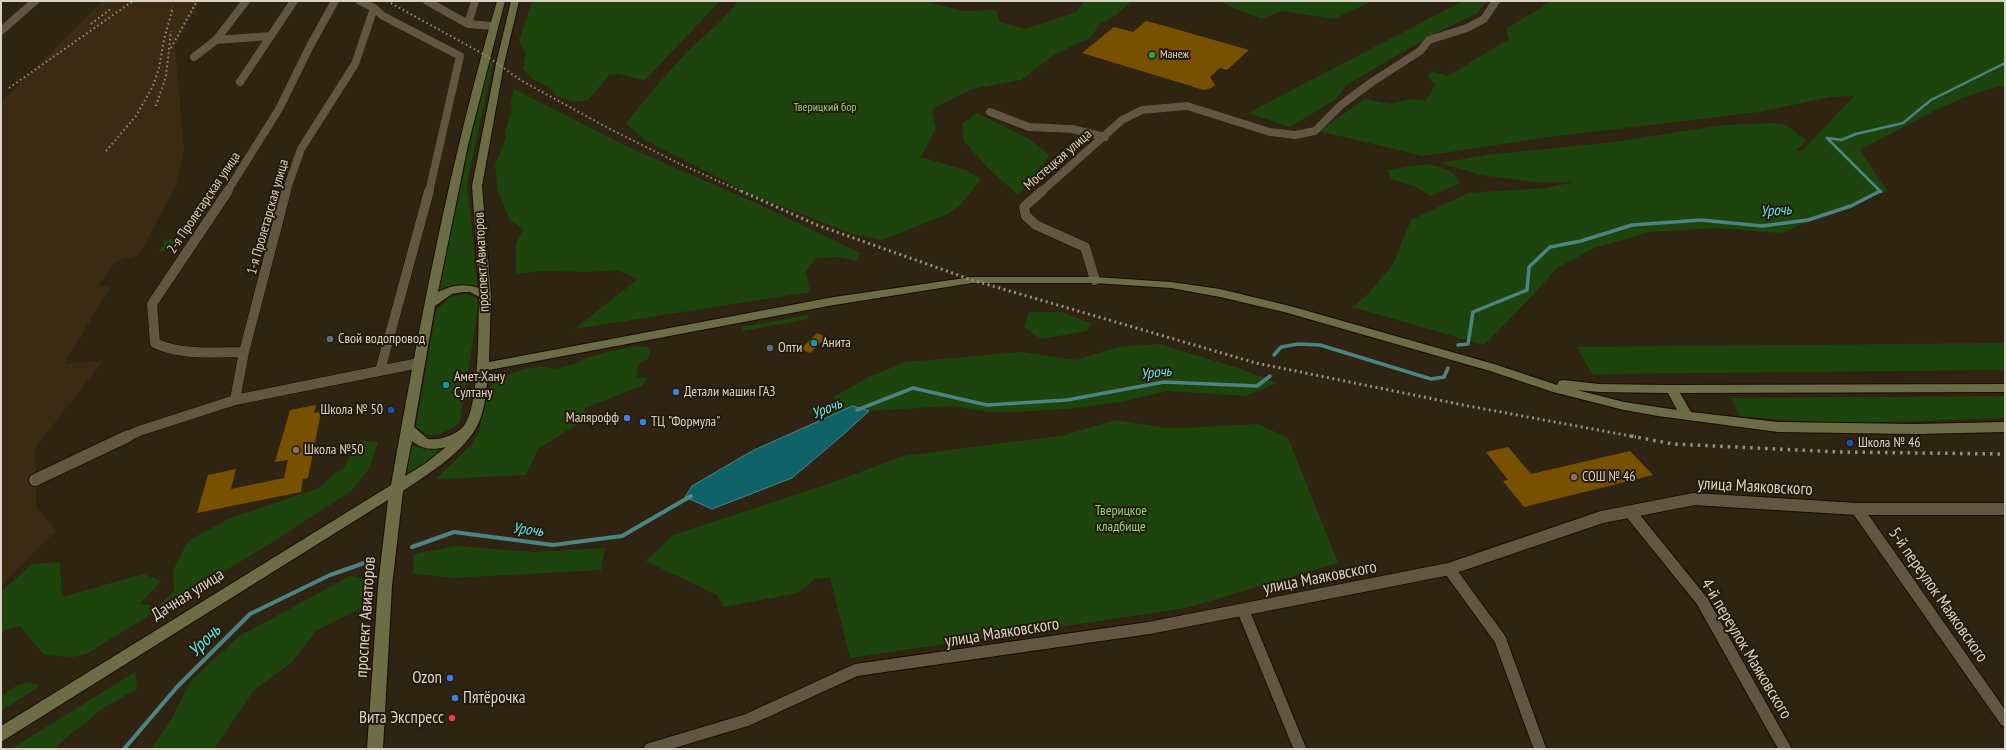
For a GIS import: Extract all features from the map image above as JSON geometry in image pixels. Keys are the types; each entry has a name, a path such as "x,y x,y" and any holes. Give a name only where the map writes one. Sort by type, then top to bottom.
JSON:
{"main road":[{"name":"проспект Авиаторов","path":"375,749 384,597 395,489 408,428 429,306 462,146 493,26 501,1"},
{"name":"проспект Авиаторов","path":"395,489 431,466 454,447 472,424 477,409 483,366 485,295 477,186 500,64 516,1"},
{"path":"483,366 834,300 972,280 1095,280 1171,285 1220,293 1286,309 1528,379 1553,388 1624,406 1687,416 1778,427 1915,429 2005,426"},
{"path":"429,306 434,298 453,290 474,288 485,295"},
{"path":"1528,379 1599,388 2005,388"},
{"path":"1672,389 1687,416"},
{"path":"408,428 414,439 419,442 436,445 454,438 472,424"},
{"name":"Дачная улица","path":"1,735 395,489"}],"street":[{"path":"1,31 35,1"},
{"path":"194,57 216,40 246,1"},
{"path":"240,82 294,1"},
{"name":"2-я Пролетарская улица","path":"244,352 185,351 162,348 155,343 152,304 241,171 279,109 310,46 335,1"},
{"path":"360,1 374,8 383,16 402,24 460,56 426,204 380,371"},
{"path":"427,1 468,24 493,26"},
{"path":"468,24 475,1"},
{"name":"Мостецкая улица","path":"1095,280 1085,247 1036,225 1026,216 1024,207 1105,137 1122,120 1131,114 1163,107 1187,106 1270,132 1295,135 1315,131 1341,105 1420,51 1430,40 1467,28 1484,19 1496,1"},
{"name":"1-я Пролетарская улица","path":"235,400 244,352 284,198 302,149 355,64 374,8"},
{"path":"216,40 270,36"},
{"path":"990,112 1029,127 1072,129 1105,137"},
{"path":"35,480 139,431 235,400 419,363"},
{"name":"улица Маяковского","path":"650,749 747,720 856,670 1086,637 1243,610 1449,569 1602,517 1694,500 1857,509 2005,509"},
{"name":"5-й переулок Маяковского","path":"1857,509 2005,720"},
{"name":"4-й переулок Маяковского","path":"1630,512 1702,601 1785,749"},
{"path":"1449,569 1500,639 1540,749"},
{"path":"1243,610 1300,749"}],"shaded area":[{"path":"103,1 200,1 175,46 184,149 177,184 139,255 115,262 98,286 111,286 64,364 103,361 35,448 36,507 56,531 1,585 1,102"}],"green space":[{"path":"532,1 720,1 645,80 618,74 609,75 588,100 573,102 557,96 547,86 534,80 523,69 526,53 519,41"},
{"name":"Тверицкий бор","path":"738,1 923,1 963,11 997,10 999,22 1026,29 1076,12 1084,1 1132,1 1116,15 1100,24 1090,38 1055,54 1021,80 972,89 932,109 936,128 921,157 965,170 981,179 960,205 948,214 882,240 853,234 750,194 643,139 626,123 656,86 694,45 721,21"},
{"path":"1218,1 1372,1 1334,19 1282,11 1261,19"},
{"path":"1463,1 1487,1 1477,13 1434,34 1346,85 1336,99 1290,127 1248,113"},
{"path":"1551,1 2005,1 2005,86 1988,90 1951,103 1860,150 1887,191 1780,233 1716,228 1649,232 1594,248 1556,269 1484,345 1353,307 1368,294 1393,264 1411,220 1468,193 1546,188 1574,182 1534,182 1481,175 1441,163 1486,155 1614,142 1723,125 1773,123 1786,125 1806,140 1796,151 1802,151 1854,96 1830,97 1759,112 1549,137 1423,156 1319,131 1365,99 1390,104 1410,99 1426,101 1435,85 1428,76 1431,71 1448,76 1509,39 1506,29"},
{"path":"488,60 493,63 467,183 478,286 463,285 438,292"},
{"path":"514,89 630,148 758,204 860,253 858,261 836,257 817,258 806,271 810,292 574,329 638,279 617,270 589,272 543,271 516,274 516,243 524,230 509,218 498,192 495,165 504,143 508,121 512,110 511,101"},
{"path":"977,113 1027,138 1050,155 1018,195 987,167 964,141 962,124"},
{"path":"1427,164 1441,167 1450,172 1460,183 1431,196 1414,186 1391,179 1387,170"},
{"path":"183,238 177,249 159,252 165,240"},
{"path":"466,294 477,298 479,302 460,422 445,432 427,435 416,427 436,310 450,297"},
{"path":"1029,312 1061,312 1091,323 1087,331 1041,339 1024,327"},
{"path":"808,315 809,319 742,331 742,327"},
{"path":"2005,343 2005,370 1592,374 1577,347"},
{"path":"1159,344 1238,368 1277,383 1246,396 1167,391 1121,402 1066,409 1015,412 990,412 949,406 869,411 853,406 831,417 835,396 869,377 906,362 1021,352 1076,360 1118,347"},
{"path":"636,346 648,347 650,351 648,359 638,364 637,377 648,378 642,386 584,408 587,414 584,420 538,449 526,475 436,479 471,445 479,431 488,390 500,379 529,368 547,367 554,369 579,363 583,359 607,352"},
{"path":"2005,396 2005,418 1859,423 1802,421 1740,416 1731,398"},
{"name":"Тверицкое кладбище","path":"1115,420 1166,428 1258,424 1288,438 1338,563 1186,608 850,658 830,578 815,579 798,593 724,607 717,595 646,561 673,535 825,485 904,456 1065,435"},
{"path":"359,441 378,442 369,469 351,491 271,543 160,610 158,606 174,591 173,571 188,541 228,519 319,488 336,472 343,469"},
{"path":"446,445 424,465 404,477 411,446 434,450"},
{"path":"457,546 533,552 605,548 601,570 450,578 413,573 414,554"},
{"path":"60,562 62,597 143,574 161,581 139,604 150,605 151,614 88,653 73,657 44,655 20,626 1,631 1,592 32,564"},
{"path":"350,576 374,582 369,604 317,630 291,663 254,690 214,749 151,749 170,722 191,681 238,637"},
{"path":"135,672 137,689 103,708 53,749 11,749"},
{"path":"29,682 39,685 37,688 1,711 1,696 18,685"}],"water":[{"path":"853,406 869,411 792,478 712,509 685,497 692,486 752,451"}],"building":[{"name":"Манеж","path":"1146,21 1249,50 1227,70 1220,68 1210,77 1215,85 1204,90 1082,53 1114,27 1133,32"},
{"name":"Анита","path":"817,333 826,337 810,353 801,349"},
{"name":"Школа №50","path":"316,405 314,413 321,412 308,478 303,479 301,492 197,513 208,475 236,469 231,489 284,478 288,460 275,462 290,410"},
{"name":"СОШ № 46","path":"1508,447 1531,474 1630,451 1653,475 1524,507 1503,481 1508,480 1486,452"}],"waterway":[{"name":"Урочь","path":"1880,191 1827,138 1841,140 1856,134 1903,123 1931,100 2005,63"},
{"name":"Урочь","path":"1458,345 1468,344 1473,312 1527,290 1529,267 1550,247 1581,241 1632,225 1701,220 1762,226 1808,220 1851,206 1880,191"},
{"name":"Урочь","path":"1274,355 1281,347 1298,344 1320,345 1431,379 1444,377 1448,368"},
{"name":"Урочь","path":"857,410 913,388 987,405 1067,400 1164,382 1257,386 1270,376"},
{"name":"Урочь","path":"412,547 454,532 553,545 622,536 691,496"},
{"name":"Урочь","path":"124,749 177,687 250,614 330,575 370,561"}],"railway":[{"path":"9,88 133,1"},
{"path":"171,48 197,1"},
{"path":"387,1 485,55 522,81 610,129 680,164 743,192"},
{"path":"106,151 136,116 153,86 159,68 164,40 173,7"},
{"path":"91,24 112,8"},
{"path":"156,106 166,76 171,31"},
{"path":"741,191 817,225 972,280 1256,363 1463,405 1636,437"},
{"path":"1631,436 1673,444 1839,452 2005,454"}],"place":[{"name":"Манеж","path":"1152,55"},
{"name":"Свой водопровод","path":"330,339"},
{"name":"Анита","path":"814,343"},
{"name":"Опти","path":"770,348"},
{"name":"Амет-Хану Султану","path":"446,385"},
{"name":"Детали машин ГАЗ","path":"676,392"},
{"name":"Школа № 50","path":"391,410"},
{"name":"Малярофф","path":"627,418"},
{"name":"ТЦ \"Формула\"","path":"643,422"},
{"name":"Школа № 46","path":"1850,443"},
{"name":"Школа №50","path":"296,450"},
{"name":"СОШ № 46","path":"1574,477"},
{"name":"Ozon","path":"450,678"},
{"name":"Пятёрочка","path":"455,698"},
{"name":"Вита Экспресс","path":"452,718"}]}
